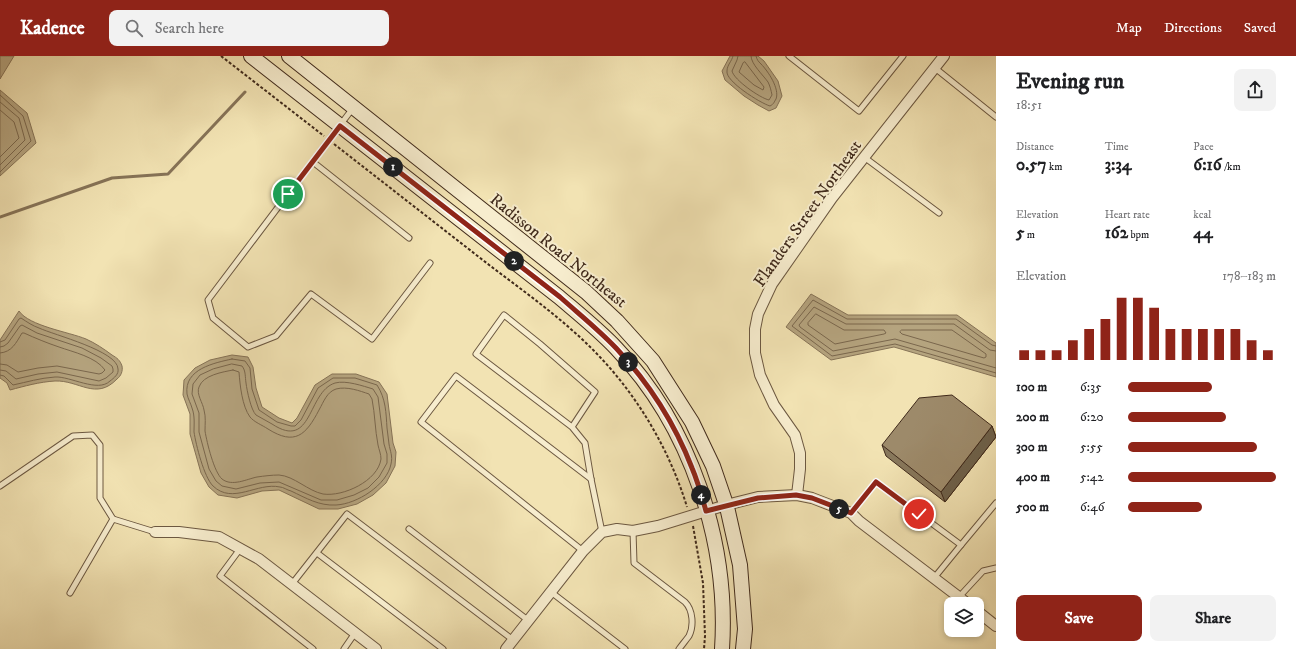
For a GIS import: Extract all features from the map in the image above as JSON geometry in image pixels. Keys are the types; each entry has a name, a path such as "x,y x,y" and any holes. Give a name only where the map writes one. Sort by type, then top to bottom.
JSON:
{"main road":[{"path":"251,56 560,297 616,348 637,372 658,402 677,435 692,468 706,511 715,542 720,572 724,626 722,649"},
{"name":"Radisson Road Northeast","path":"289,56 586,292 617,321 653,361 692,422 713,466 726,505 740,565 745,629 743,649"}],"street":[{"name":"Flanders Street Northeast","path":"796,495 800,469 800,453 795,435 774,405 760,374 755,353 758,314 772,284 832,198 944,56"},
{"path":"506,649 583,552 602,532 617,529 633,531 658,526 726,505 758,498 796,495 812,498 851,513 959,597"},
{"path":"155,532 179,532 219,537 259,560 376,649"},
{"path":"984,617 996,626"}],"lane":[{"path":"789,56 859,111 903,56"},
{"path":"935,68 996,117"},
{"path":"354,107 208,300 213,318 248,347 276,336 311,294 372,339 430,263"},
{"path":"864,157 939,213"},
{"path":"312,162 409,238"},
{"path":"572,427 595,392 504,315 476,354 572,427 585,443 590,479 602,532"},
{"path":"583,552 421,422 456,376 590,479"},
{"path":"0,486 73,436 92,435 100,445 100,498 113,519 155,532"},
{"path":"851,513 876,482 961,545"},
{"path":"934,578 996,503"},
{"path":"292,584 347,514 513,640"},
{"path":"70,593 113,519"},
{"path":"409,529 529,620"},
{"path":"633,531 634,563 685,602 689,607 691,613 691,630 679,649"},
{"path":"240,549 220,576 313,649"},
{"path":"317,553 443,649"},
{"path":"959,597 983,571 996,568"},
{"path":"551,592 625,649"},
{"path":"344,649 355,633"}],"path":[{"path":"221,56 321,134"},
{"path":"336,145 559,320 599,356 632,395 670,463 680,485 685,502"},
{"path":"695,532 703,583 704,649"}],"water":[{"path":"0,56 14,56 0,79"},
{"path":"730,56 758,56 764,61 778,81 782,96 776,108 769,111 758,105 744,96 725,80 722,71"},
{"path":"0,90 27,113 36,143 0,176"},
{"path":"811,294 848,315 957,315 996,343 996,377 894,347 831,360 786,327"},
{"path":"19,311 31,321 40,325 79,336 99,346 119,361 122,368 121,375 109,385 102,388 87,388 72,383 55,381 38,383 10,390 7,383 0,378 0,340"},
{"path":"232,355 248,357 253,367 256,388 262,407 279,418 292,423 297,418 315,385 332,374 356,374 379,382 387,394 393,443 396,452 395,466 386,483 373,495 357,504 338,509 319,509 279,490 262,491 237,498 218,495 209,487 201,473 190,434 190,414 183,395 184,380 195,368 210,360"}],"building":[{"path":"952,395 992,426 941,492 882,445 919,398"}],"waterway":[{"path":"0,217 112,178 168,174 245,92"}],"route":[{"path":"288,194 340,126 560,297 616,348 637,372 658,402 677,435 692,468 706,511 758,498 796,495 812,498 851,513 876,482 919,514"}]}
